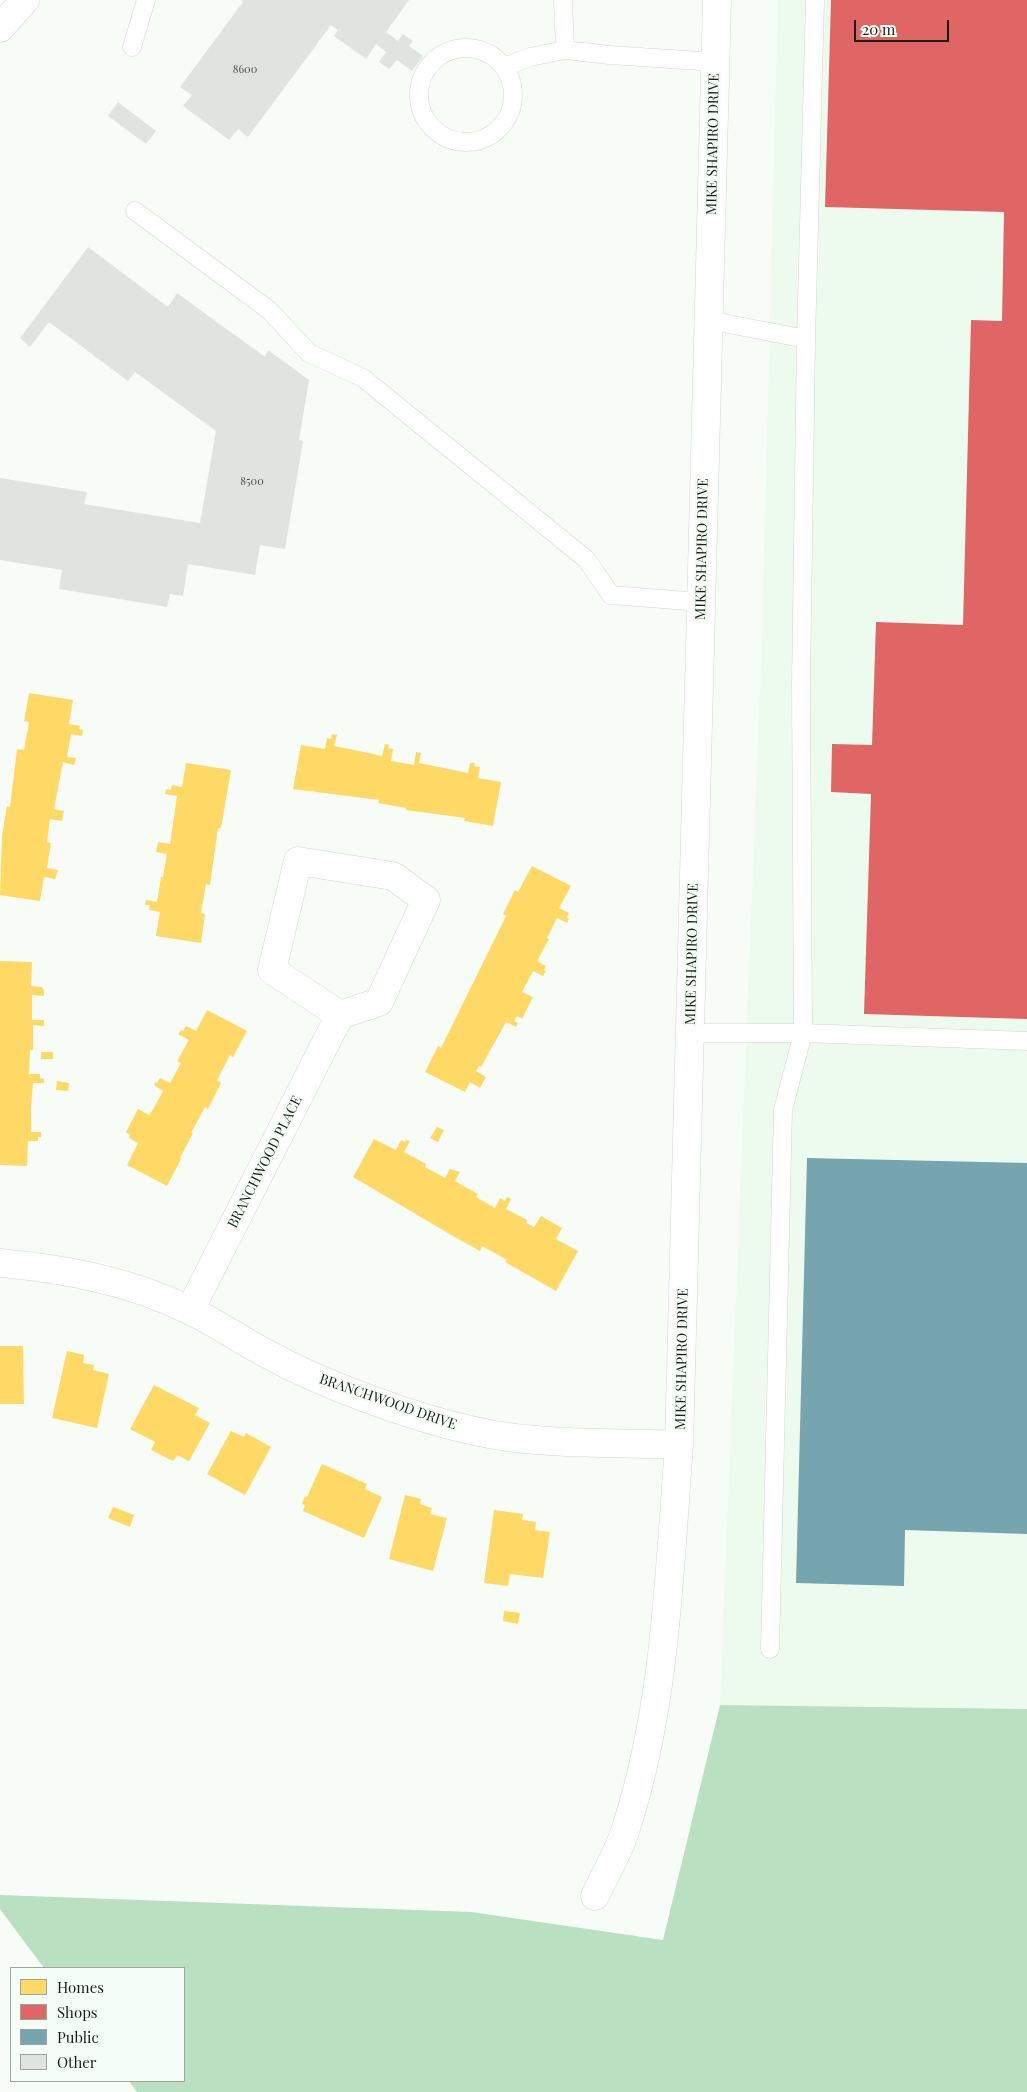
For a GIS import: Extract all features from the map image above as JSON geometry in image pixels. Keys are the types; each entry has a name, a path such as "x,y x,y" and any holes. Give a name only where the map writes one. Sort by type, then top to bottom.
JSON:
{"street":[{"path":"0,28 25,0"},
{"name":"MIKE SHAPIRO DRIVE","path":"595,1896 623,1836 642,1772 655,1714 664,1643 679,1445 717,0"},
{"path":"298,861 393,876 426,900 379,1002 340,1015 272,970 298,861"},
{"name":"BRANCHWOOD PLACE","path":"190,1310 340,1015"},
{"name":"BRANCHWOOD DRIVE","path":"0,1264 56,1269 96,1276 140,1290 190,1310 274,1358 340,1388 406,1412 477,1432 535,1440 679,1445"}],"lane":[{"path":"132,47 146,0"},
{"path":"564,0 565,50"},
{"path":"770,1649 783,1110 803,1033 800,835 801,684 806,339 815,0"},
{"path":"471,48 494,57 504,66 511,80 513,98 510,113 495,132 480,140 459,141 445,137 436,131 425,118 421,110 418,94 425,71 442,54 454,49 471,48"},
{"path":"504,66 530,57 565,50 715,62"},
{"path":"134,211 269,310 310,353 363,378 586,559 611,595 701,602"},
{"path":"708,320 806,339"},
{"path":"690,1033 803,1033 1027,1041"}],"shaded area":[{"path":"778,0 1027,0 1027,1709 720,1705 762,641"}],"green space":[{"path":"720,1705 1027,1709 1027,2092 137,2092 130,2082 185,2082 185,1967 43,1967 0,1909 0,1895 471,1912 663,1940"}],"building: Homes":[{"path":"29,693 73,700 69,724 80,726 79,729 83,730 82,736 71,734 67,757 76,758 74,765 63,762 54,809 64,811 62,821 50,819 47,842 51,843 47,868 58,870 55,879 44,877 40,901 0,895 2,836 7,806 10,807 17,749 24,750 29,722 24,721"},
{"path":"332,734 337,735 334,746 382,756 385,744 389,745 388,748 393,749 391,761 414,765 416,752 421,753 419,763 468,773 470,763 475,763 474,766 480,767 478,778 501,782 493,826 464,821 465,818 406,810 406,808 378,803 379,800 293,789 301,745 325,749 327,738 331,739"},
{"path":"186,763 231,770 221,828 218,828 210,885 206,884 201,913 205,914 201,943 156,936 160,912 149,910 150,905 145,905 146,900 157,902 161,877 163,877 167,854 156,852 158,842 170,844 177,796 165,794 166,789 171,790 172,785 182,787"},
{"path":"532,866 571,886 559,908 569,913 567,917 569,919 567,923 557,918 547,938 549,939 537,961 546,966 544,970 546,971 543,976 533,971 522,992 533,997 522,1019 517,1016 514,1021 518,1023 516,1027 506,1022 481,1067 479,1066 476,1071 486,1077 480,1088 470,1082 465,1092 425,1072 438,1046 441,1048 506,916 503,914 515,890 518,892"},
{"path":"0,961 32,962 31,986 42,987 44,990 44,996 32,995 32,1020 44,1020 44,1026 33,1025 33,1050 30,1050 29,1074 40,1074 40,1078 44,1079 44,1083 33,1083 31,1132 41,1132 41,1137 38,1137 38,1141 28,1141 27,1166 0,1165"},
{"path":"207,1010 247,1031 233,1057 230,1055 217,1080 221,1083 208,1109 205,1107 191,1133 193,1133 167,1186 127,1165 138,1143 129,1138 130,1135 126,1132 138,1109 149,1115 152,1111 163,1091 154,1085 155,1082 157,1083 160,1078 170,1083 181,1063 177,1061 189,1040 178,1034 186,1026 196,1031"},
{"path":"41,1052 53,1052 53,1059 41,1059"},
{"path":"57,1081 69,1083 68,1091 56,1090"},
{"path":"437,1127 444,1130 438,1142 430,1138"},
{"path":"374,1139 396,1150 401,1140 405,1142 406,1140 410,1141 404,1152 426,1164 425,1167 445,1178 450,1169 460,1172 455,1181 478,1194 476,1197 495,1208 500,1198 505,1201 507,1197 511,1199 506,1209 527,1220 526,1223 534,1227 541,1216 562,1228 556,1239 578,1251 556,1291 505,1262 507,1260 482,1246 480,1251 353,1177"},
{"path":"0,1346 23,1346 24,1404 0,1404"},
{"path":"67,1351 84,1355 83,1363 94,1365 93,1370 109,1374 97,1428 52,1418"},
{"path":"154,1385 199,1408 195,1415 210,1423 189,1461 177,1455 173,1461 151,1450 155,1442 130,1429"},
{"path":"231,1431 244,1437 246,1433 271,1447 245,1495 207,1474"},
{"path":"322,1464 367,1484 365,1489 382,1497 364,1538 303,1511 305,1505 302,1504 305,1496 307,1497"},
{"path":"405,1495 421,1499 420,1504 432,1508 430,1514 447,1518 433,1571 389,1559"},
{"path":"113,1507 134,1515 130,1527 108,1518"},
{"path":"494,1510 523,1514 522,1520 536,1522 535,1530 550,1532 543,1578 510,1574 508,1586 484,1583"},
{"path":"504,1611 520,1613 518,1624 503,1621"}],"building: Shops":[{"path":"831,0 1027,0 1027,1019 864,1014 871,794 831,792 832,744 872,745 876,622 963,625 971,320 1002,321 1004,212 825,207"}],"building: Public":[{"path":"807,1158 1027,1163 1027,1534 905,1530 904,1586 796,1583"}],"building: Other":[{"path":"241,0 409,0 386,32 398,41 403,34 413,41 409,46 423,56 412,71 397,60 389,69 379,62 386,52 376,44 366,59 334,36 338,30 331,25 248,137 238,129 229,140 183,106 192,95 180,87 243,2"},
{"path":"118,102 156,131 146,144 108,116"},
{"path":"88,247 168,307 177,293 265,357 268,350 309,380 299,440 303,441 285,549 260,545 255,575 188,564 183,596 170,594 167,607 59,589 62,570 0,560 0,478 87,492 84,504 200,523 216,431 135,372 128,381 49,322 30,347 20,338"}]}
